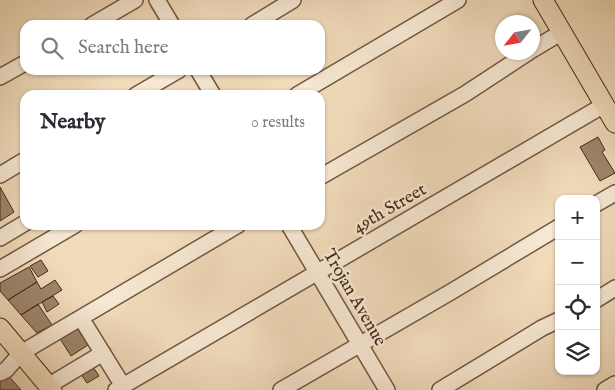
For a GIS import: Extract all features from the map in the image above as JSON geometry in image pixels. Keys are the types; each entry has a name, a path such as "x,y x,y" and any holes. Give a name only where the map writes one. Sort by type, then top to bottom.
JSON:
{"main road":[{"path":"543,0 615,123"},
{"path":"0,328 50,388"}],"street":[{"path":"101,20 135,0"},
{"path":"157,0 169,20"},
{"path":"260,20 293,0"},
{"path":"305,90 458,0"},
{"path":"540,45 562,32"},
{"path":"325,174 465,94 517,60"},
{"path":"0,77 20,66"},
{"path":"145,90 170,75"},
{"path":"201,75 210,90"},
{"name":"49th Street","path":"126,387 604,105"},
{"path":"0,175 20,163"},
{"path":"600,202 615,193"},
{"path":"0,238 20,226"},
{"path":"281,390 555,229"},
{"path":"0,269 66,230"},
{"path":"0,373 6,370 21,353 230,230"},
{"name":"Trojan Avenue","path":"292,230 386,390"},
{"path":"600,297 615,288"},
{"path":"81,318 126,387"},
{"path":"440,390 555,322"},
{"path":"50,388 103,353"},
{"path":"605,390 615,384"}],"building":[{"path":"598,137 605,150 602,152 615,173 600,181 580,147"},
{"path":"0,187 14,212 0,221"},
{"path":"41,260 48,271 38,277 30,266"},
{"path":"29,267 37,282 8,300 0,291 0,283"},
{"path":"55,280 62,290 21,315 8,300 37,282 41,289"},
{"path":"53,296 59,304 47,312 42,302"},
{"path":"38,304 52,325 37,333 21,315"},
{"path":"74,323 88,345 71,356 57,334"},
{"path":"93,367 99,376 87,383 81,374"},
{"path":"5,372 21,390 0,390 0,375"}]}
